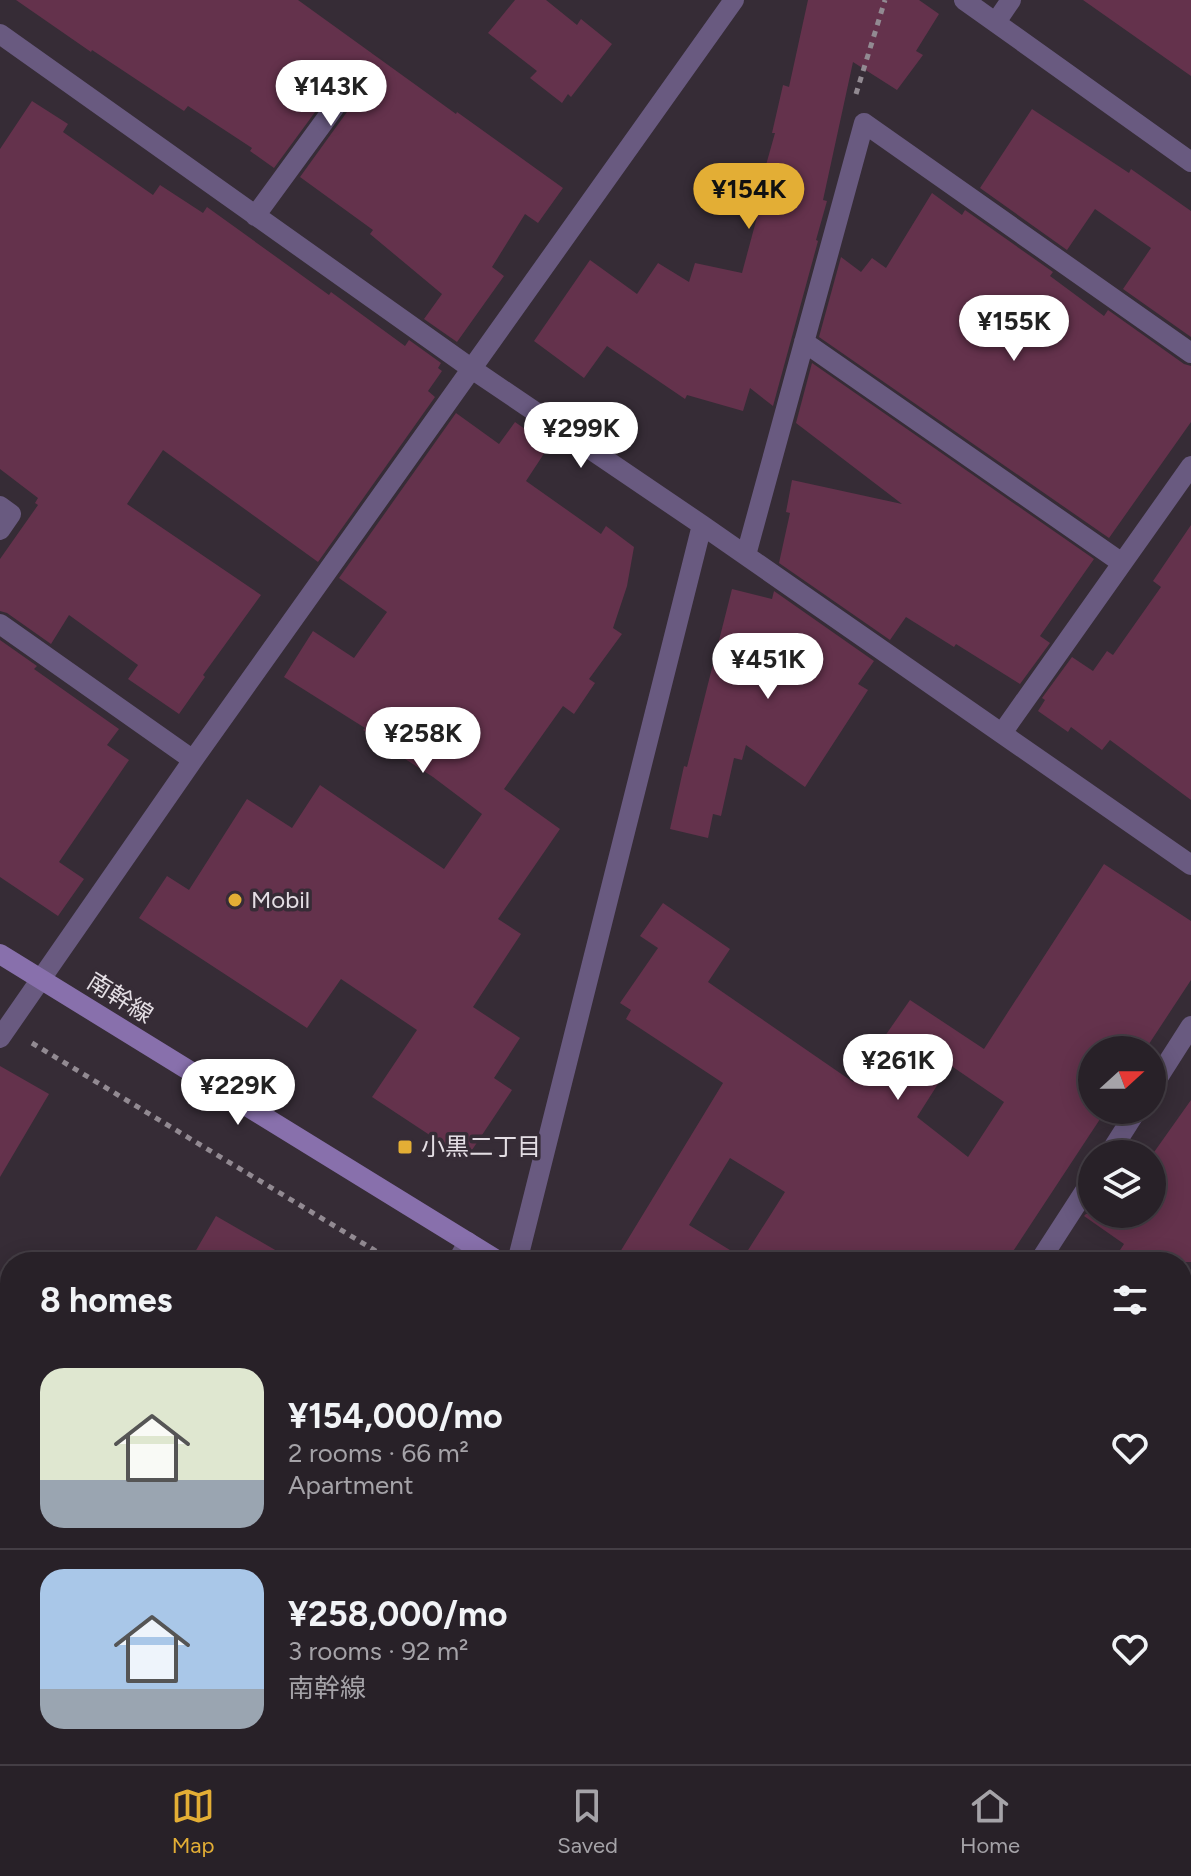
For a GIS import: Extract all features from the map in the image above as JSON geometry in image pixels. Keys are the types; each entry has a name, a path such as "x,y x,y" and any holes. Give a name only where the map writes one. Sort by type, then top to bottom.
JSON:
{"main road":[{"name":"南幹線","path":"0,954 484,1252"}],"street":[{"path":"3,1032 734,0"},
{"path":"964,0 1191,162"},
{"path":"996,22 1011,0"},
{"path":"0,34 472,369 746,555 1191,865"},
{"path":"255,216 342,97"},
{"path":"746,555 864,123 1191,353"},
{"path":"804,342 1122,563"},
{"path":"1002,733 1191,466"},
{"path":"0,506 11,514 0,530"},
{"path":"520,1252 702,525"},
{"path":"0,624 193,760"},
{"path":"1166,1065 1191,1026"},
{"path":"1045,1252 1078,1202"},
{"path":"462,1252 468,1242"}],"path":[{"path":"864,123 855,93 885,0"},
{"path":"3,1032 377,1252"}],"building":[{"path":"16,0 298,0 563,188 538,223 525,214 492,267 504,276 457,342 424,319 442,294 370,234 373,230 300,177 352,105 355,98 350,87 343,84 332,89 274,168 250,151 252,148 188,106 184,111"},
{"path":"515,0 546,0 577,25 581,19 612,44 571,97 568,94 562,103 530,78 537,71 488,33"},
{"path":"808,0 919,0 939,14 916,51 923,55 897,90 853,62 823,200 827,201 818,241 773,406 750,388 743,411 687,395 685,399 607,346 584,378 534,341 590,260 637,294 658,263 689,282 695,263 742,273 760,206 755,204 775,133 772,133 783,85 789,87"},
{"path":"1083,0 1191,0 1191,76"},
{"path":"32,101 68,124 63,132 153,195 160,185 203,213 207,207 405,346 409,340 441,363 438,368 442,371 428,391 435,397 318,562 163,450 127,504 261,595 179,714 128,679 138,665 69,615 51,644 0,611 0,559 38,505 35,503 38,498 0,469 0,149"},
{"path":"1032,109 1129,173 1131,169 1191,211 1191,337 1123,289 1151,248 1095,209 1067,250 980,188"},
{"path":"932,193 962,215 965,210 1053,272 1050,276 1104,316 1108,310 1191,366 1191,422 1109,538 819,337 841,257 861,272 872,258 886,268"},
{"path":"812,363 1094,559 1040,636 1050,643 1020,684 906,617 890,640 779,563 790,513 786,512 792,480 902,504 796,423"},
{"path":"456,413 499,444 515,422 549,446 526,481 601,534 606,526 634,547 627,586 613,628 622,634 589,679 595,683 574,714 563,706 504,789 560,829 498,919 521,934 473,1007 520,1038 494,1078 512,1090 466,1159 372,1097 417,1030 341,979 307,1028 139,918 167,876 189,890 247,799 292,828 320,785 444,869 482,814 363,730 365,728 284,677 313,631 354,658 387,612 339,578"},
{"path":"1191,525 1191,800 1110,740 1102,750 1071,727 1068,732 1038,711 1045,700 1042,698 1072,657 1093,671 1107,651 1113,655 1161,587 1153,581"},
{"path":"732,589 772,599 774,591 874,661 858,684 868,690 805,787 746,745 742,760 734,758 721,816 713,814 708,838 670,829"},
{"path":"0,640 37,666 34,669 119,729 107,745 129,760 59,862 84,879 58,916 0,877"},
{"path":"1104,864 1191,921 1191,980 1154,1036 1078,1036 1078,1124 1097,1124 1086,1140 1078,1140 1078,1153 1013,1252 747,1252 785,1192 730,1158 689,1225 733,1252 620,1252 723,1083 626,1019 631,1010 620,1003 658,948 640,936 663,903 730,949 708,982 853,1082 910,1000 984,1049","holes":["950,1065 1004,1102 968,1157 917,1117"]},
{"path":"0,1066 49,1094 0,1177"},
{"path":"1191,1100 1191,1252 1119,1252 1124,1244 1101,1228 1166,1228 1166,1140 1163,1140"},
{"path":"216,1216 279,1252 195,1252"}],"place":[{"name":"Mobil","path":"235,900"},
{"name":"小黒二丁目","path":"405,1147"}]}
